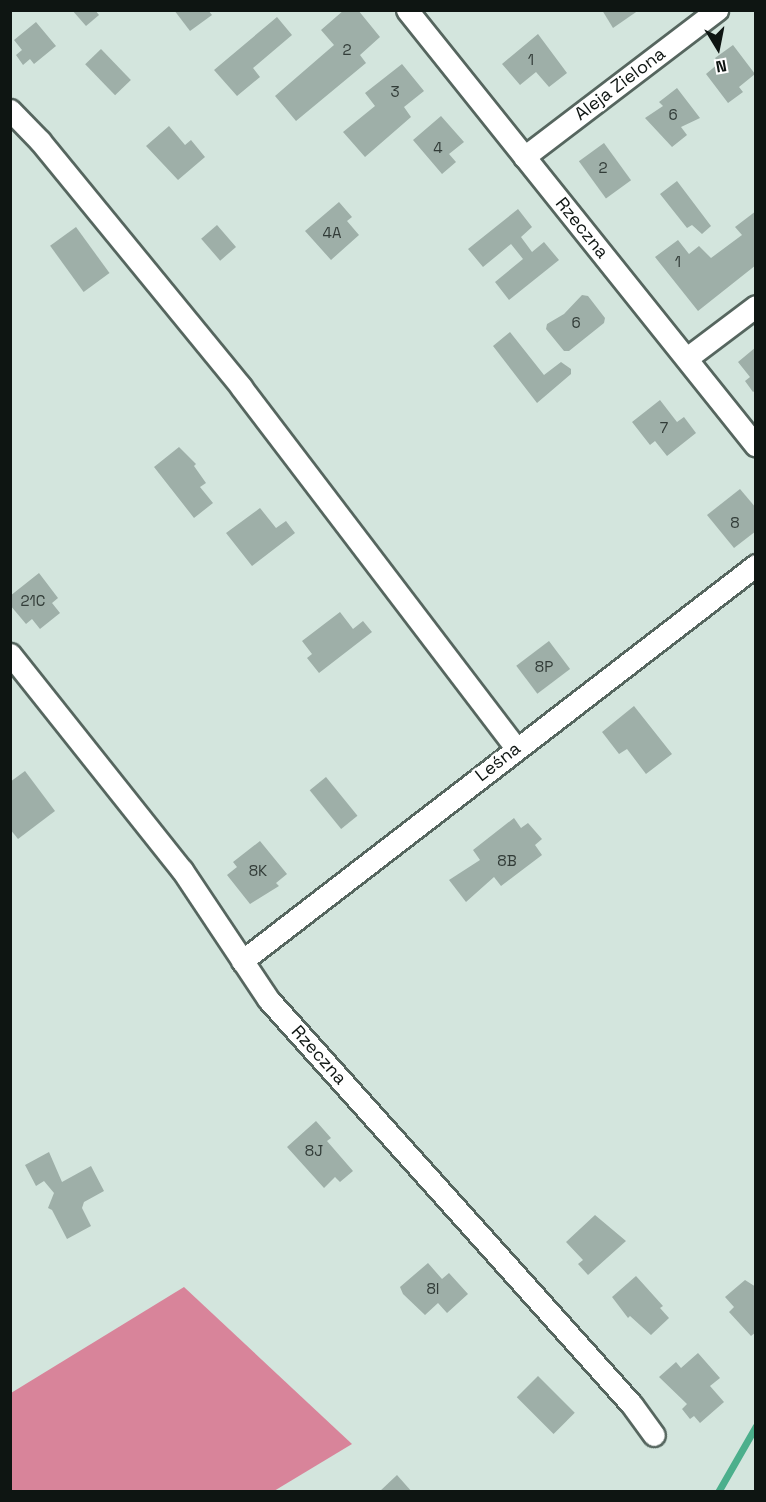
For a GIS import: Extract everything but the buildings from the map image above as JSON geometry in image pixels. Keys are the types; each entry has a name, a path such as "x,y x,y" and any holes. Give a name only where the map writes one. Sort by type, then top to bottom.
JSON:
{"street":[{"name":"Rzeczna","path":"407,10 756,446"},
{"name":"Aleja Zielona","path":"524,157 717,10"},
{"path":"10,110 40,141 241,387 516,748"},
{"path":"687,358 756,306"},
{"name":"Leśna","path":"242,961 756,565"},
{"name":"Rzeczna","path":"10,654 182,870 268,999 624,1396 654,1435"}],"shaded area":[{"path":"184,1287 352,1444 274,1491 11,1491 11,1393"}],"waterway":[{"path":"718,1492 756,1426"}]}
